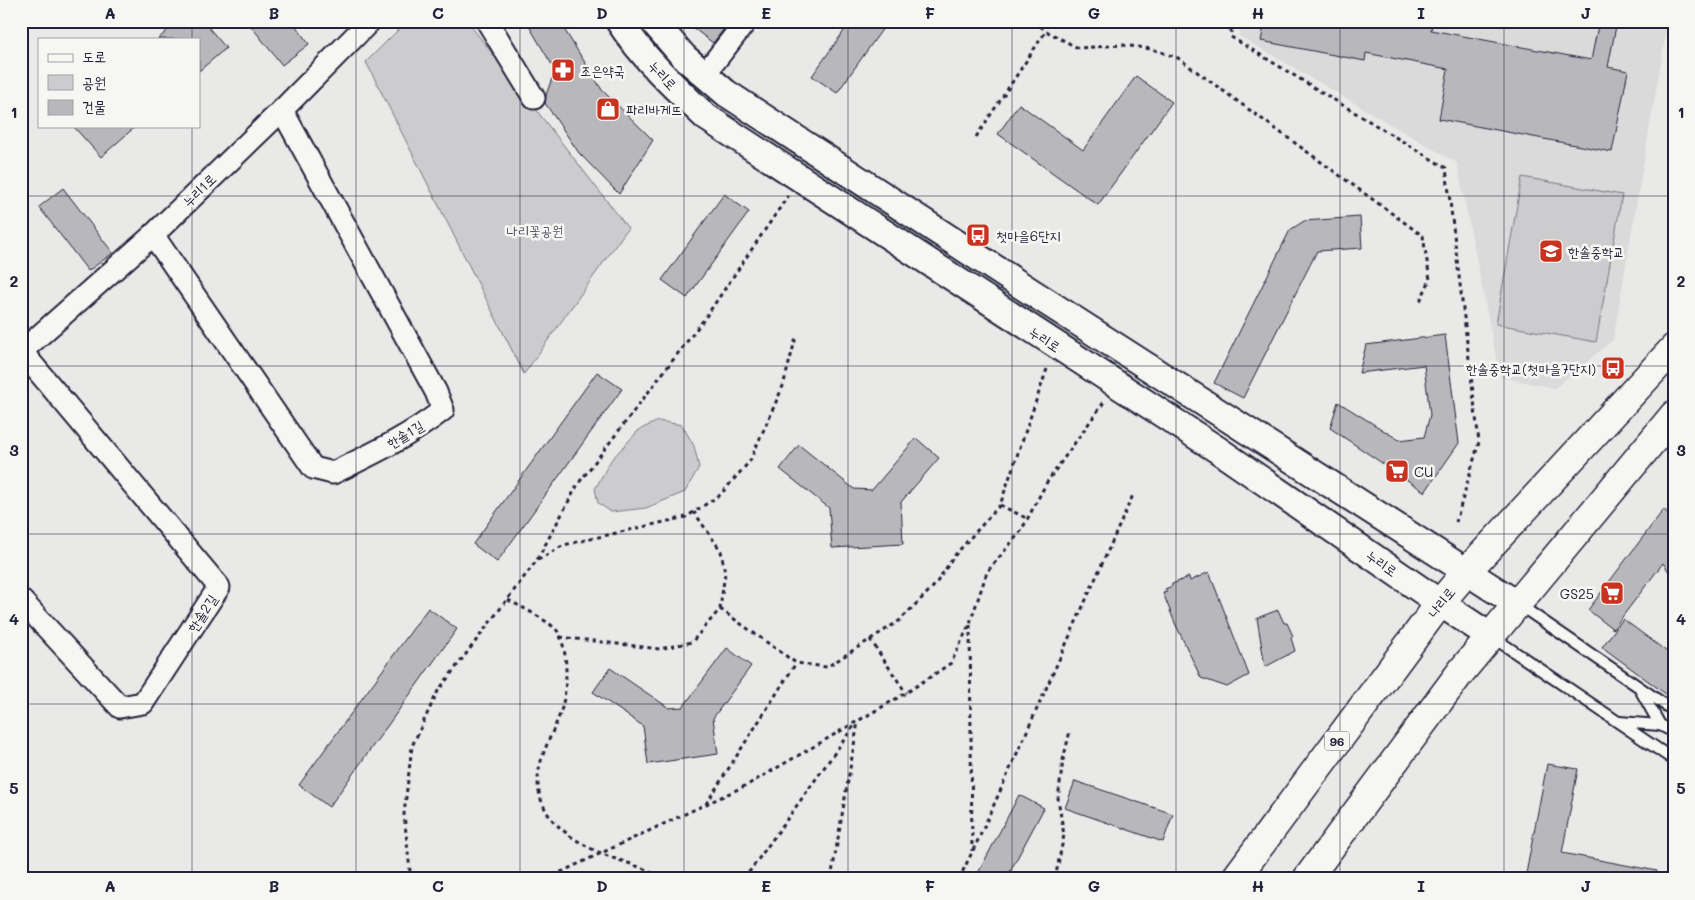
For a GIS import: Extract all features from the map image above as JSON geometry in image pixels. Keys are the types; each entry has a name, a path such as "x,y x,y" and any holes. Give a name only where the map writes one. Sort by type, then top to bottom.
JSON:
{"main road":[{"name":"나리로","path":"1235,879 1440,603 1467,571 1674,348"},
{"path":"1307,879 1460,673 1674,415"}],"street":[{"name":"누리1로","path":"22,352 153,235 282,110 370,21"},
{"path":"487,21 534,98"},
{"name":"누리로","path":"619,21 659,73 706,117 1216,449 1490,636"},
{"name":"누리로","path":"653,21 684,57 726,93 1030,292 1517,604"},
{"path":"704,75 746,21"},
{"name":"한솔1길","path":"153,235 312,468 333,473 386,446 443,410 431,384 282,110"},
{"name":"한솔2길","path":"21,600 120,708 143,703 219,588 22,352"}],"lane":[{"path":"1517,604 1674,711"},
{"path":"1490,636 1674,760"},
{"path":"1639,687 1660,724"},
{"path":"1619,722 1660,724 1674,732"}],"path":[{"path":"1034,21 1046,31 1078,48 1123,45 1152,49 1178,58 1416,230 1424,236 1430,280 1419,302"},
{"path":"1231,21 1231,37 1446,168 1479,442 1456,522"},
{"path":"976,137 1046,31"},
{"path":"412,879 404,814 412,746 438,691 537,560 578,484 704,318 789,196"},
{"path":"537,560 564,545 686,517 720,495 750,461 783,386 796,336"},
{"path":"720,609 796,663 827,667 899,621 935,584 954,556 1000,505 1047,369"},
{"path":"546,879 749,784 906,693 951,663 970,623 987,572 1021,531 1047,482 1105,399"},
{"path":"959,879 1133,495"},
{"path":"1000,505 1028,518"},
{"path":"560,637 660,649 692,642 720,609 725,572 721,551 694,512"},
{"path":"508,600 558,631 566,656 566,692 560,714 545,747 538,774 541,799 549,815 570,837 610,857 644,868 662,879"},
{"path":"970,623 972,852"},
{"path":"870,639 906,693"},
{"path":"706,804 796,663"},
{"path":"744,879 858,721"},
{"path":"831,879 858,721"},
{"path":"1055,879 1064,835 1058,798 1063,760 1070,731"}],"shaded area":[{"name":"한솔중학교","path":"1239,21 1668,21 1613,340 1555,388 1500,377 1457,163 1239,36"}],"green space":[{"name":"나리꽃공원","path":"407,21 467,21 628,228 524,374 366,62"},
{"path":"1522,177 1622,195 1596,342 1496,324"},
{"path":"658,421 682,425 694,446 699,467 685,492 646,508 611,512 598,503 595,489 611,460 639,430"}],"building":[{"path":"178,21 203,21 226,48 200,70 200,38 159,38"},
{"path":"247,21 292,21 309,44 282,65"},
{"path":"526,21 559,21 602,90 653,140 619,194 579,153 545,103 555,70"},
{"path":"684,21 730,21 713,43"},
{"path":"851,21 888,21 837,93 812,76"},
{"path":"1265,21 1433,21 1431,30 1591,60 1599,21 1617,21 1608,67 1628,71 1612,152 1439,119 1448,69 1366,53 1365,61 1261,41"},
{"path":"1136,76 1172,102 1098,205 998,134 1019,104 1083,150"},
{"path":"75,128 134,128 101,157"},
{"path":"63,188 113,253 88,271 39,207"},
{"path":"724,194 749,212 687,298 662,280"},
{"path":"1360,217 1362,248 1317,251 1243,398 1214,383 1290,230 1304,221"},
{"path":"1445,335 1459,443 1425,492 1330,428 1338,402 1399,440 1424,437 1430,415 1424,365 1359,373 1366,345"},
{"path":"597,372 622,389 497,562 473,544"},
{"path":"916,438 939,458 901,502 903,544 832,548 829,508 780,469 799,445 854,489 872,490"},
{"path":"1664,509 1674,522 1674,579 1663,563 1613,629 1588,610"},
{"path":"1209,572 1249,675 1227,687 1201,678 1163,593 1167,592 1165,589 1172,586 1172,584 1189,577 1190,581"},
{"path":"428,608 457,629 329,807 299,785"},
{"path":"1278,610 1293,636 1291,638 1295,651 1265,667 1257,618"},
{"path":"1623,619 1674,657 1674,700 1602,647"},
{"path":"727,648 751,666 713,718 718,754 648,764 643,726 593,692 610,668 669,708 683,707"},
{"path":"1547,764 1578,769 1562,853 1657,871 1656,879 1525,879"},
{"path":"1075,781 1173,814 1163,842 1065,808"},
{"path":"1019,795 1044,808 1006,879 975,879"}],"place":[{"name":"조은약국","path":"563,70"},
{"name":"파리바게뜨","path":"608,109"},
{"name":"첫마을6단지","path":"978,235"},
{"name":"한솔중학교","path":"1551,251"},
{"name":"한솔중학교(첫마을7단지)","path":"1613,368"},
{"name":"CU","path":"1397,471"},
{"name":"GS25","path":"1612,593"}]}
